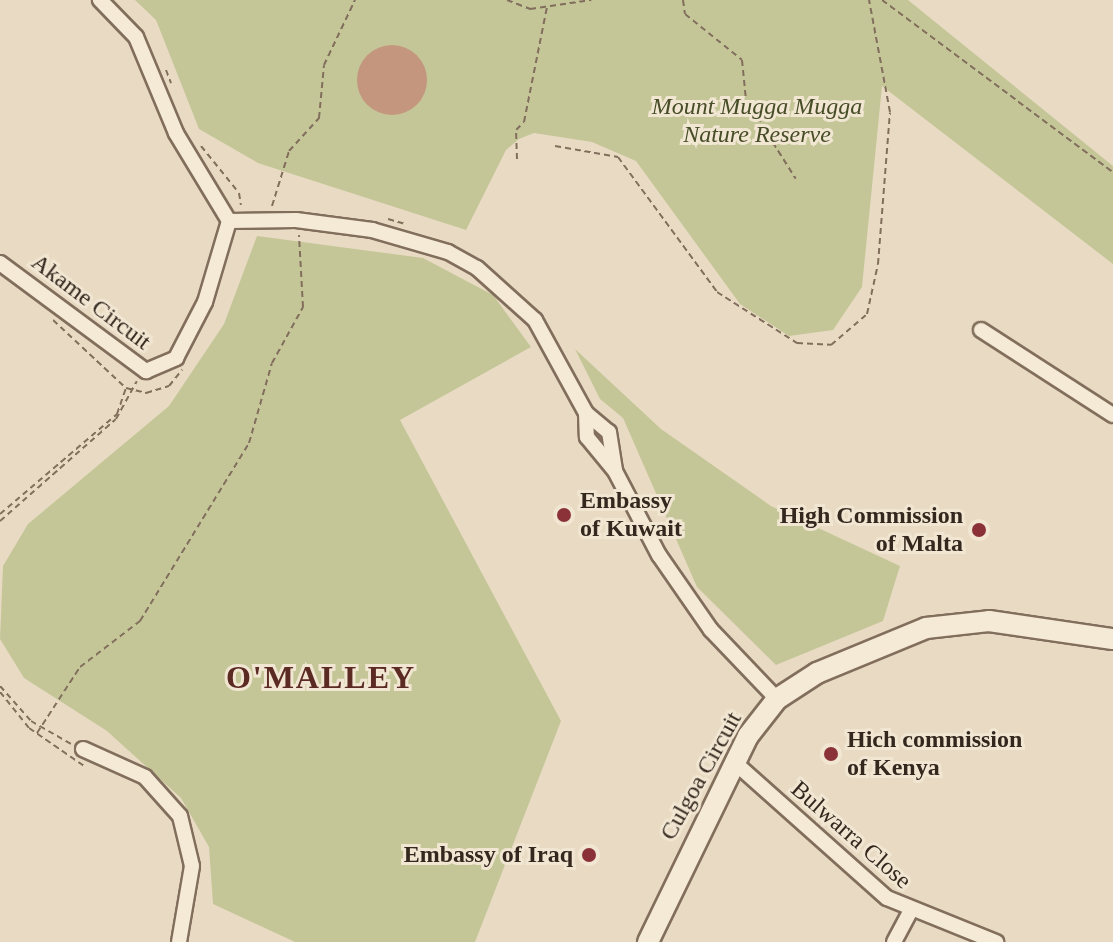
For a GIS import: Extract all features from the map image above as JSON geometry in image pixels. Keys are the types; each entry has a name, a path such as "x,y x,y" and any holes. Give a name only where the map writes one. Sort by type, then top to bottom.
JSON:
{"street":[{"path":"100,0 136,37 176,133 229,221 270,213 401,238 477,268 535,320 586,413 609,432 615,471"},
{"name":"Akame Circuit","path":"0,263 142,370 159,370 176,358 205,302 229,221"},
{"path":"981,330 1113,415"},
{"path":"586,413 587,437 615,471 659,555 711,630 777,699"},
{"name":"Culgoa Circuit","path":"648,942 733,761 777,699 850,653 926,628 989,621 1113,639"},
{"path":"83,749 145,777 180,816 192,866 179,942"},
{"name":"Bulwarra Close","path":"733,761 910,912 996,942"},
{"path":"894,942 910,912"}],"path":[{"path":"270,213 289,151 319,118 324,65 355,0"},
{"path":"507,0 547,7 591,0"},
{"path":"683,0 685,14 742,60 746,100 796,179"},
{"path":"555,146 618,157 717,292 797,343 831,345 867,314 878,264 890,112 869,0"},
{"path":"882,0 1113,172"},
{"path":"517,159 516,130 524,122 547,7"},
{"path":"162,62 172,88"},
{"path":"193,136 239,193 241,208 270,213 280,208"},
{"path":"376,218 416,228"},
{"path":"37,733 80,667 140,621 249,443 272,363 303,307 296,220"},
{"path":"45,314 126,388"},
{"path":"0,521 14,501 116,419 142,370"},
{"path":"0,686 41,727 83,749"},
{"path":"0,692 37,733 63,745 71,763 92,765"}],"green space":[{"name":"Mount Mugga Mugga Nature Reserve","path":"135,0 908,0 1113,166 1113,264 882,86 862,287 833,330 789,336 740,304 636,161 592,142 534,133 519,139 506,150 466,230 258,163 199,129 156,20"},
{"path":"257,236 423,258 493,295 531,347 400,420 561,721 475,942 295,942 213,904 209,847 181,798 107,731 24,678 0,639 3,566 28,524 169,406 224,324"},
{"path":"575,349 661,429 771,506 900,566 883,621 776,665 697,587 623,418 600,399"}],"building":[{"path":"399,45 421,60 427,80 425,94 417,105 406,113 385,115 367,105 359,94 357,73 367,55 378,47"}],"place":[{"name":"Embassy of Kuwait","path":"564,515"},
{"name":"High Commission of Malta","path":"979,530"},
{"name":"Hich commission of Kenya","path":"831,754"},
{"name":"Embassy of Iraq","path":"589,855"}],"district":[{"name":"O'MALLEY","path":"321,677"}]}
